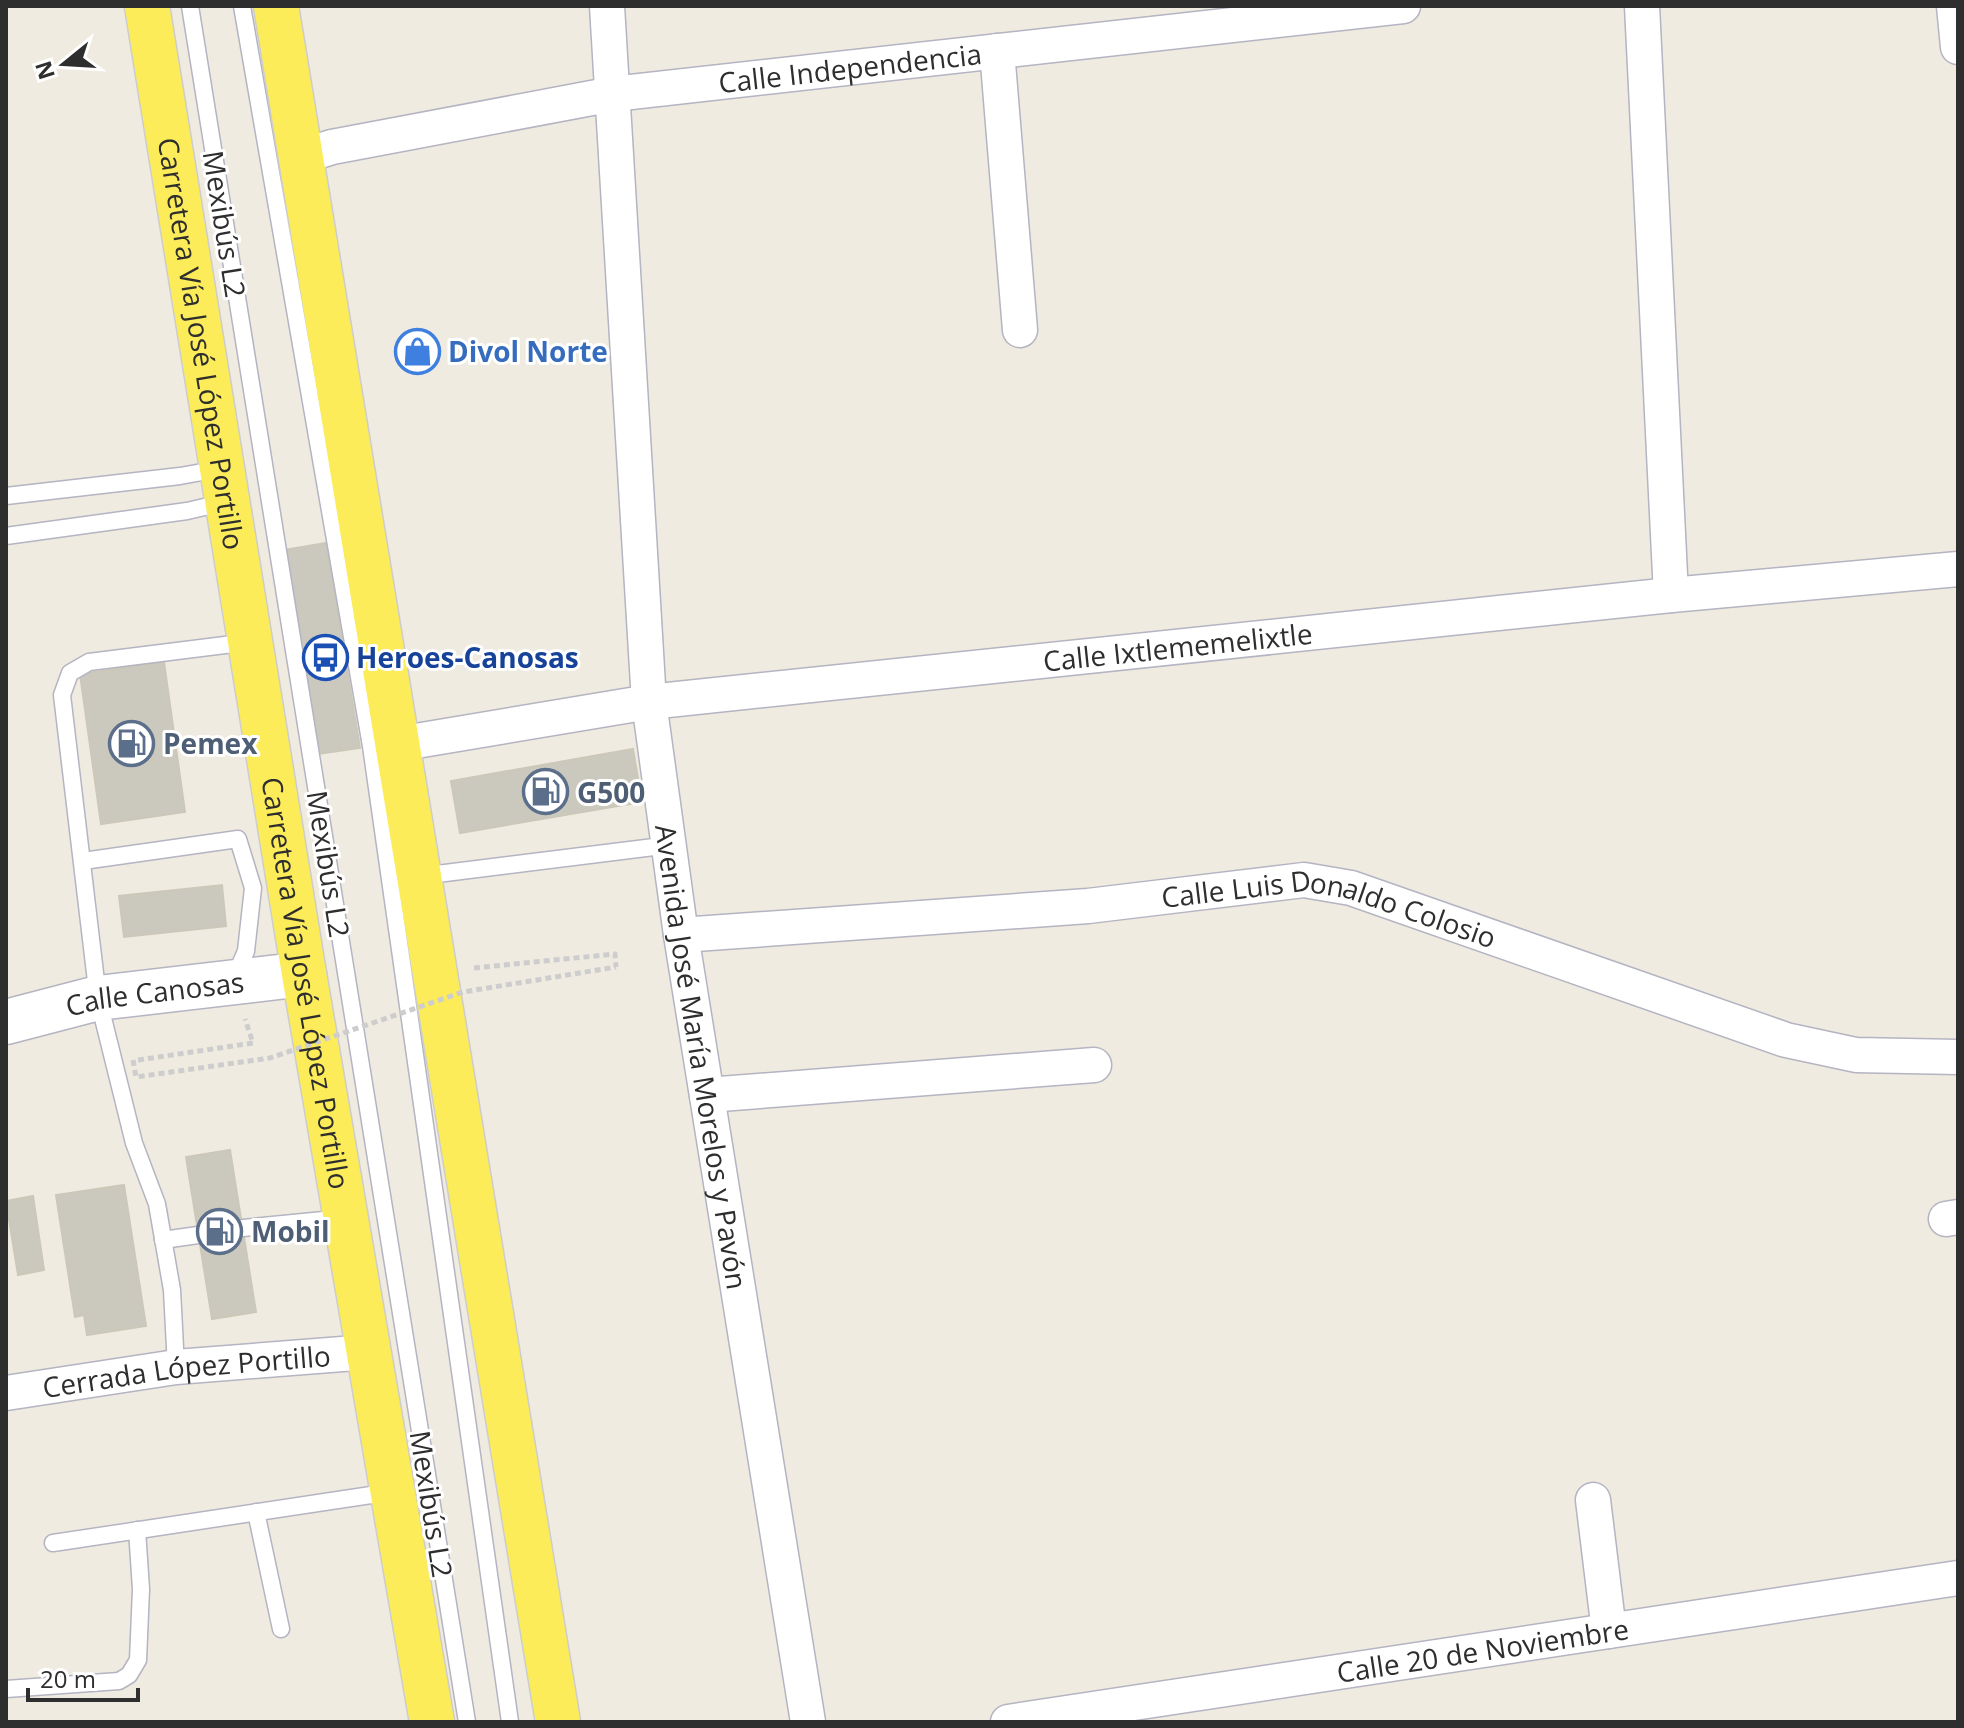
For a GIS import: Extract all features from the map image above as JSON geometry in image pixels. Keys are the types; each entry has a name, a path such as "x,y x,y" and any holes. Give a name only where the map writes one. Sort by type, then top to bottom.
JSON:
{"main road":[{"name":"Carretera Vía José López Portillo","path":"147,6 304,974 432,1722"},
{"path":"276,6 558,1722"}],"street":[{"name":"Avenida José María Morelos y Pavón","path":"607,6 649,702 681,935 808,1722"},
{"name":"Calle Independencia","path":"300,157 332,147 613,94 1350,9 1403,6"},
{"path":"1642,6 1671,595"},
{"path":"1954,6 1958,47"},
{"path":"997,51 1020,330"},
{"name":"Calle Ixtlememelixtle","path":"398,744 649,702 1671,595 1958,569"},
{"name":"Calle Luis Donaldo Colosio","path":"681,935 1088,906 1304,880 1351,888 1786,1040 1856,1055 1958,1057"},
{"name":"Calle Canosas","path":"6,1022 98,998 304,974"},
{"path":"707,1095 1094,1065"},
{"name":"Cerrada López Portillo","path":"6,1393 176,1367 368,1352"},
{"path":"1593,1500 1609,1631"},
{"name":"Calle 20 de Noviembre","path":"1008,1722 1092,1716 1609,1631 1958,1578"}],"lane":[{"name":"Mexibús L2","path":"190,6 467,1722"},
{"name":"Mexibús L2","path":"242,6 371,746 510,1722"},
{"path":"6,496 180,476 226,484"},
{"path":"6,536 187,511 226,484"},
{"path":"176,1367 172,1290 157,1204 125,1112 98,998 62,695 70,673 89,662 250,642"},
{"path":"83,861 238,839 253,888 246,951 233,982"},
{"path":"419,876 670,845"},
{"path":"243,1228 346,1218"},
{"path":"163,1240 198,1235"},
{"path":"53,1543 393,1492"},
{"path":"256,1512 281,1629"},
{"path":"6,1689 119,1681 129,1675 138,1660 141,1589 137,1530"}],"path":[{"path":"233,982 253,1043 133,1060 136,1077 270,1058 463,992 616,967 615,954 474,968 479,999"}],"building":[{"path":"326,543 360,748 317,754 284,550"},
{"name":"Pemex","path":"164,662 185,812 101,824 80,674"},
{"name":"G500","path":"633,749 642,802 460,833 451,781"},
{"path":"222,885 226,926 124,937 119,896"},
{"name":"Mobil","path":"230,1150 256,1312 212,1319 186,1157"},
{"path":"124,1185 146,1326 87,1335 84,1315 75,1317 56,1195"},
{"path":"33,1196 44,1270 18,1275 6,1201"}],"place":[{"name":"Divol Norte","path":"417,351"},
{"name":"Heroes-Canosas","path":"325,657"},
{"name":"Pemex","path":"132,743"},
{"name":"G500","path":"546,792"},
{"name":"Mobil","path":"220,1231"}]}
